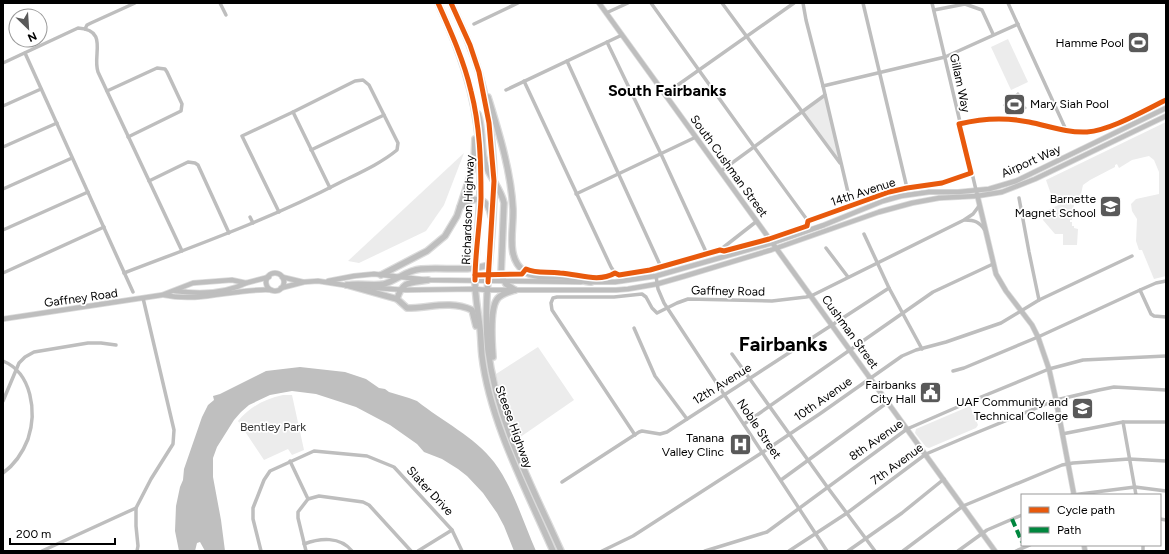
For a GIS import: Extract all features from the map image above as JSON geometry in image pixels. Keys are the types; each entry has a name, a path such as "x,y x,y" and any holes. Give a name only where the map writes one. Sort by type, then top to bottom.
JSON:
{"highway":[{"name":"Richardson Highway","path":"438,3 457,46 472,92 480,146 480,200 475,281"},
{"path":"381,275 436,245 445,236 452,226 474,164 476,145 468,92 462,67 438,3"},
{"name":"Richardson Highway","path":"450,3 470,45 479,72 493,153 494,181 488,282"},
{"path":"470,45 480,71 505,161 511,189 513,209 512,250 517,263 524,271 530,274 591,282"},
{"path":"472,92 481,122 485,163 504,203 501,275 504,282 515,290"},
{"path":"459,208 471,200 480,200 484,202 488,208 492,220"},
{"path":"347,285 357,283 382,284 399,277 409,270 476,269 489,265"},
{"path":"397,299 400,290 406,284 428,280"},
{"name":"Steese Highway","path":"475,281 482,355 487,387 503,436 553,551"},
{"name":"Steese Highway","path":"488,282 487,334 494,382 504,418 515,449 561,551"},
{"path":"347,285 397,299 407,308 417,308 439,304 455,305 472,310 475,321 479,358 487,387"},
{"path":"494,382 492,343 494,307 498,298 503,294 515,290"}],"main road":[{"name":"South Cushman Street","path":"599,3 772,243"},
{"name":"Airport Way","path":"475,281 615,282 656,276 772,243 824,225 883,201 929,192 989,189 1016,181 1166,108"},
{"name":"Airport Way","path":"475,289 616,290 657,284 777,249 879,212 912,203 939,198 977,196 1016,188 1166,116"},
{"path":"976,190 993,264 999,280 1038,337 1049,369 1073,494"},
{"name":"Cushman Street","path":"772,243 995,551"},
{"path":"304,282 281,288 277,291 271,290 266,284 269,277 275,274 304,282 326,282 400,290 475,289"},
{"path":"326,282 354,276 381,275 428,280 475,281"},
{"name":"Gaffney Road","path":"175,291 194,293 237,288 246,283 269,277"},
{"path":"281,288 283,284 282,277"},
{"name":"Gaffney Road","path":"3,319 162,295 193,284 232,280 246,283"},
{"name":"Gaffney Road","path":"162,295 171,297 215,296 252,289 271,290"}],"street":[{"path":"85,29 87,25 135,3"},
{"path":"220,3 226,15"},
{"path":"474,24 518,3"},
{"path":"606,13 628,3"},
{"path":"650,3 700,70 753,147"},
{"path":"722,3 841,166"},
{"path":"665,94 794,3"},
{"path":"803,3 851,205"},
{"path":"863,3 907,188"},
{"name":"Gillam Way","path":"932,3 959,124 976,190"},
{"path":"1008,3 1067,132"},
{"path":"934,10 965,4 982,10 993,34"},
{"path":"823,86 945,57 1018,24"},
{"path":"3,63 78,28 90,31 96,39 98,51 96,68 182,251"},
{"path":"506,90 622,35"},
{"path":"607,42 707,254"},
{"path":"25,53 133,292"},
{"path":"567,61 661,267"},
{"path":"107,91 157,68 165,69 182,104 183,108 181,111 128,137"},
{"path":"124,272 182,251 279,212 388,158 397,150 398,143 370,85 363,80 356,81 242,136 279,212"},
{"path":"524,81 611,267 619,275 661,267 720,250 757,221"},
{"path":"3,106 41,89"},
{"path":"720,171 825,95"},
{"path":"959,124 986,119 1012,119 1030,122 1067,132 1088,132 1103,130 1166,100"},
{"path":"293,112 330,188"},
{"path":"311,150 384,115"},
{"path":"3,147 57,123"},
{"path":"576,194 696,137"},
{"name":"14th Avenue","path":"753,147 808,221 889,192 942,183 971,173"},
{"path":"3,189 72,158"},
{"path":"149,180 188,162 195,163 198,165 229,232"},
{"path":"3,230 88,192"},
{"path":"1019,198 1039,300"},
{"name":"Gaffney Road","path":"667,308 677,302 688,299 772,301 811,296 964,220 973,214 979,206"},
{"path":"250,217 253,223"},
{"path":"964,220 977,221 985,230"},
{"path":"3,272 104,227"},
{"path":"864,234 889,288 922,348"},
{"path":"826,248 848,277"},
{"name":"10th Avenue","path":"602,551 633,536 763,452 821,414 902,356 922,348 946,342 1001,323 1022,312 1039,300 1132,256"},
{"path":"744,424 933,292 993,264"},
{"name":"Noble Street","path":"656,276 661,298 667,308 827,551"},
{"path":"953,371 964,368 1038,337 1156,283 1166,281"},
{"name":"12th Avenue","path":"562,482 642,431 664,434 889,288"},
{"path":"1140,290 1151,314 1154,316 1166,317"},
{"path":"635,435 552,310 550,303 553,298 557,297 614,297 639,294 646,297 655,312 661,312 667,308"},
{"path":"137,551 136,508 151,479 169,452 174,437 174,430 143,298"},
{"path":"634,328 655,376 687,419"},
{"path":"3,401 19,363 25,357 39,351 88,343 116,345"},
{"path":"732,354 875,551"},
{"name":"8th Avenue","path":"705,551 768,532 871,454 907,429 1049,369 1083,360 1166,356"},
{"path":"3,362 9,364 24,378 30,393 32,407 31,426 27,439 20,454 3,473"},
{"name":"7th Avenue","path":"789,551 848,513 926,454 1056,400 1114,387 1166,390"},
{"path":"781,480 888,402"},
{"path":"1062,434 1123,422 1166,422"},
{"path":"1123,422 1129,459 1132,465 1136,494"},
{"name":"Slater Drive","path":"261,551 252,519 253,508 264,480 270,471 290,460 314,450 367,456 380,460 394,467 452,530 462,551"},
{"path":"903,551 963,506 1068,464 1129,459 1166,461"},
{"path":"290,460 308,499"},
{"path":"848,551 867,539 944,479"},
{"path":"1081,494 1135,487 1166,491"},
{"path":"306,551 298,525 298,512 308,499 319,496 363,502 369,505 412,551"},
{"path":"42,551 136,508"},
{"path":"958,551 982,533 1021,515"},
{"path":"418,551 452,530"},
{"path":"304,544 315,540 332,540 344,543 352,551"},
{"path":"1016,551 1026,549"}],"green space":[{"path":"1008,39 1028,82 1011,90 991,47"},
{"path":"825,95 841,166 802,112"},
{"path":"1166,122 1166,276 1154,279 1142,250 1139,250 1136,241 1137,219 1132,211 1131,204 1136,199 1159,194 1159,172 1154,160 1149,156 1132,160 1119,168 1117,164 1115,167 1083,185 1081,194 1073,200 1072,220 1070,220 1070,222 1072,222 1072,226 1078,229 1077,245 1063,245 1063,234 1055,234 1043,220 1043,212 1063,203 1060,197 1052,197 1046,180"},
{"path":"464,153 444,205 426,231 359,263 348,261"},
{"path":"538,347 574,400 516,440 503,404 496,374"},
{"name":"Bentley Park","path":"283,395 292,395 304,450 292,455 288,449 264,460 238,421 258,404"},
{"path":"970,406 978,425 976,428 929,448 926,447 915,433 916,429"}],"shaded area":[{"name":"Mary Siah Pool","path":"1018,92 1025,100 1022,103 1027,108 1018,114 1010,108 1007,110 1003,105"},
{"path":"300,367 345,372 366,379 379,388 417,401 468,437 494,462 507,482 536,551 514,551 497,513 483,493 458,469 442,459 424,452 417,444 390,425 356,407 316,394 292,391 270,395 249,405 234,420 217,447 213,458 213,477 225,551 205,551 200,542 197,543 195,551 179,551 175,531 176,506 180,487 183,480 184,469 202,417 208,405 214,400 213,396 266,371"}],"marked path":[{"path":"1012,519 1021,540"}],"cycle path":[{"path":"438,3 465,69 474,104 478,131 481,198 475,280"},
{"path":"451,3 470,45 479,72 489,123 494,181 488,282"},
{"path":"475,275 522,274 526,269 595,278 609,276 615,273 619,275 650,270 720,250 724,251 769,239 807,226 808,221 889,192 942,183 971,173 959,124 985,119 1011,119 1079,132 1096,131 1116,124 1166,100"}],"place":[{"name":"Hamme Pool","path":"1139,43"},
{"name":"Mary Siah Pool","path":"1014,104"},
{"name":"Barnette Magnet School","path":"1111,206"},
{"name":"Fairbanks City Hall","path":"931,392"},
{"name":"UAF Community and Technical College","path":"1083,409"},
{"name":"Tanana Valley Clinc","path":"740,445"}],"district":[{"name":"South Fairbanks","path":"667,90"},
{"name":"Fairbanks","path":"783,344"}]}
